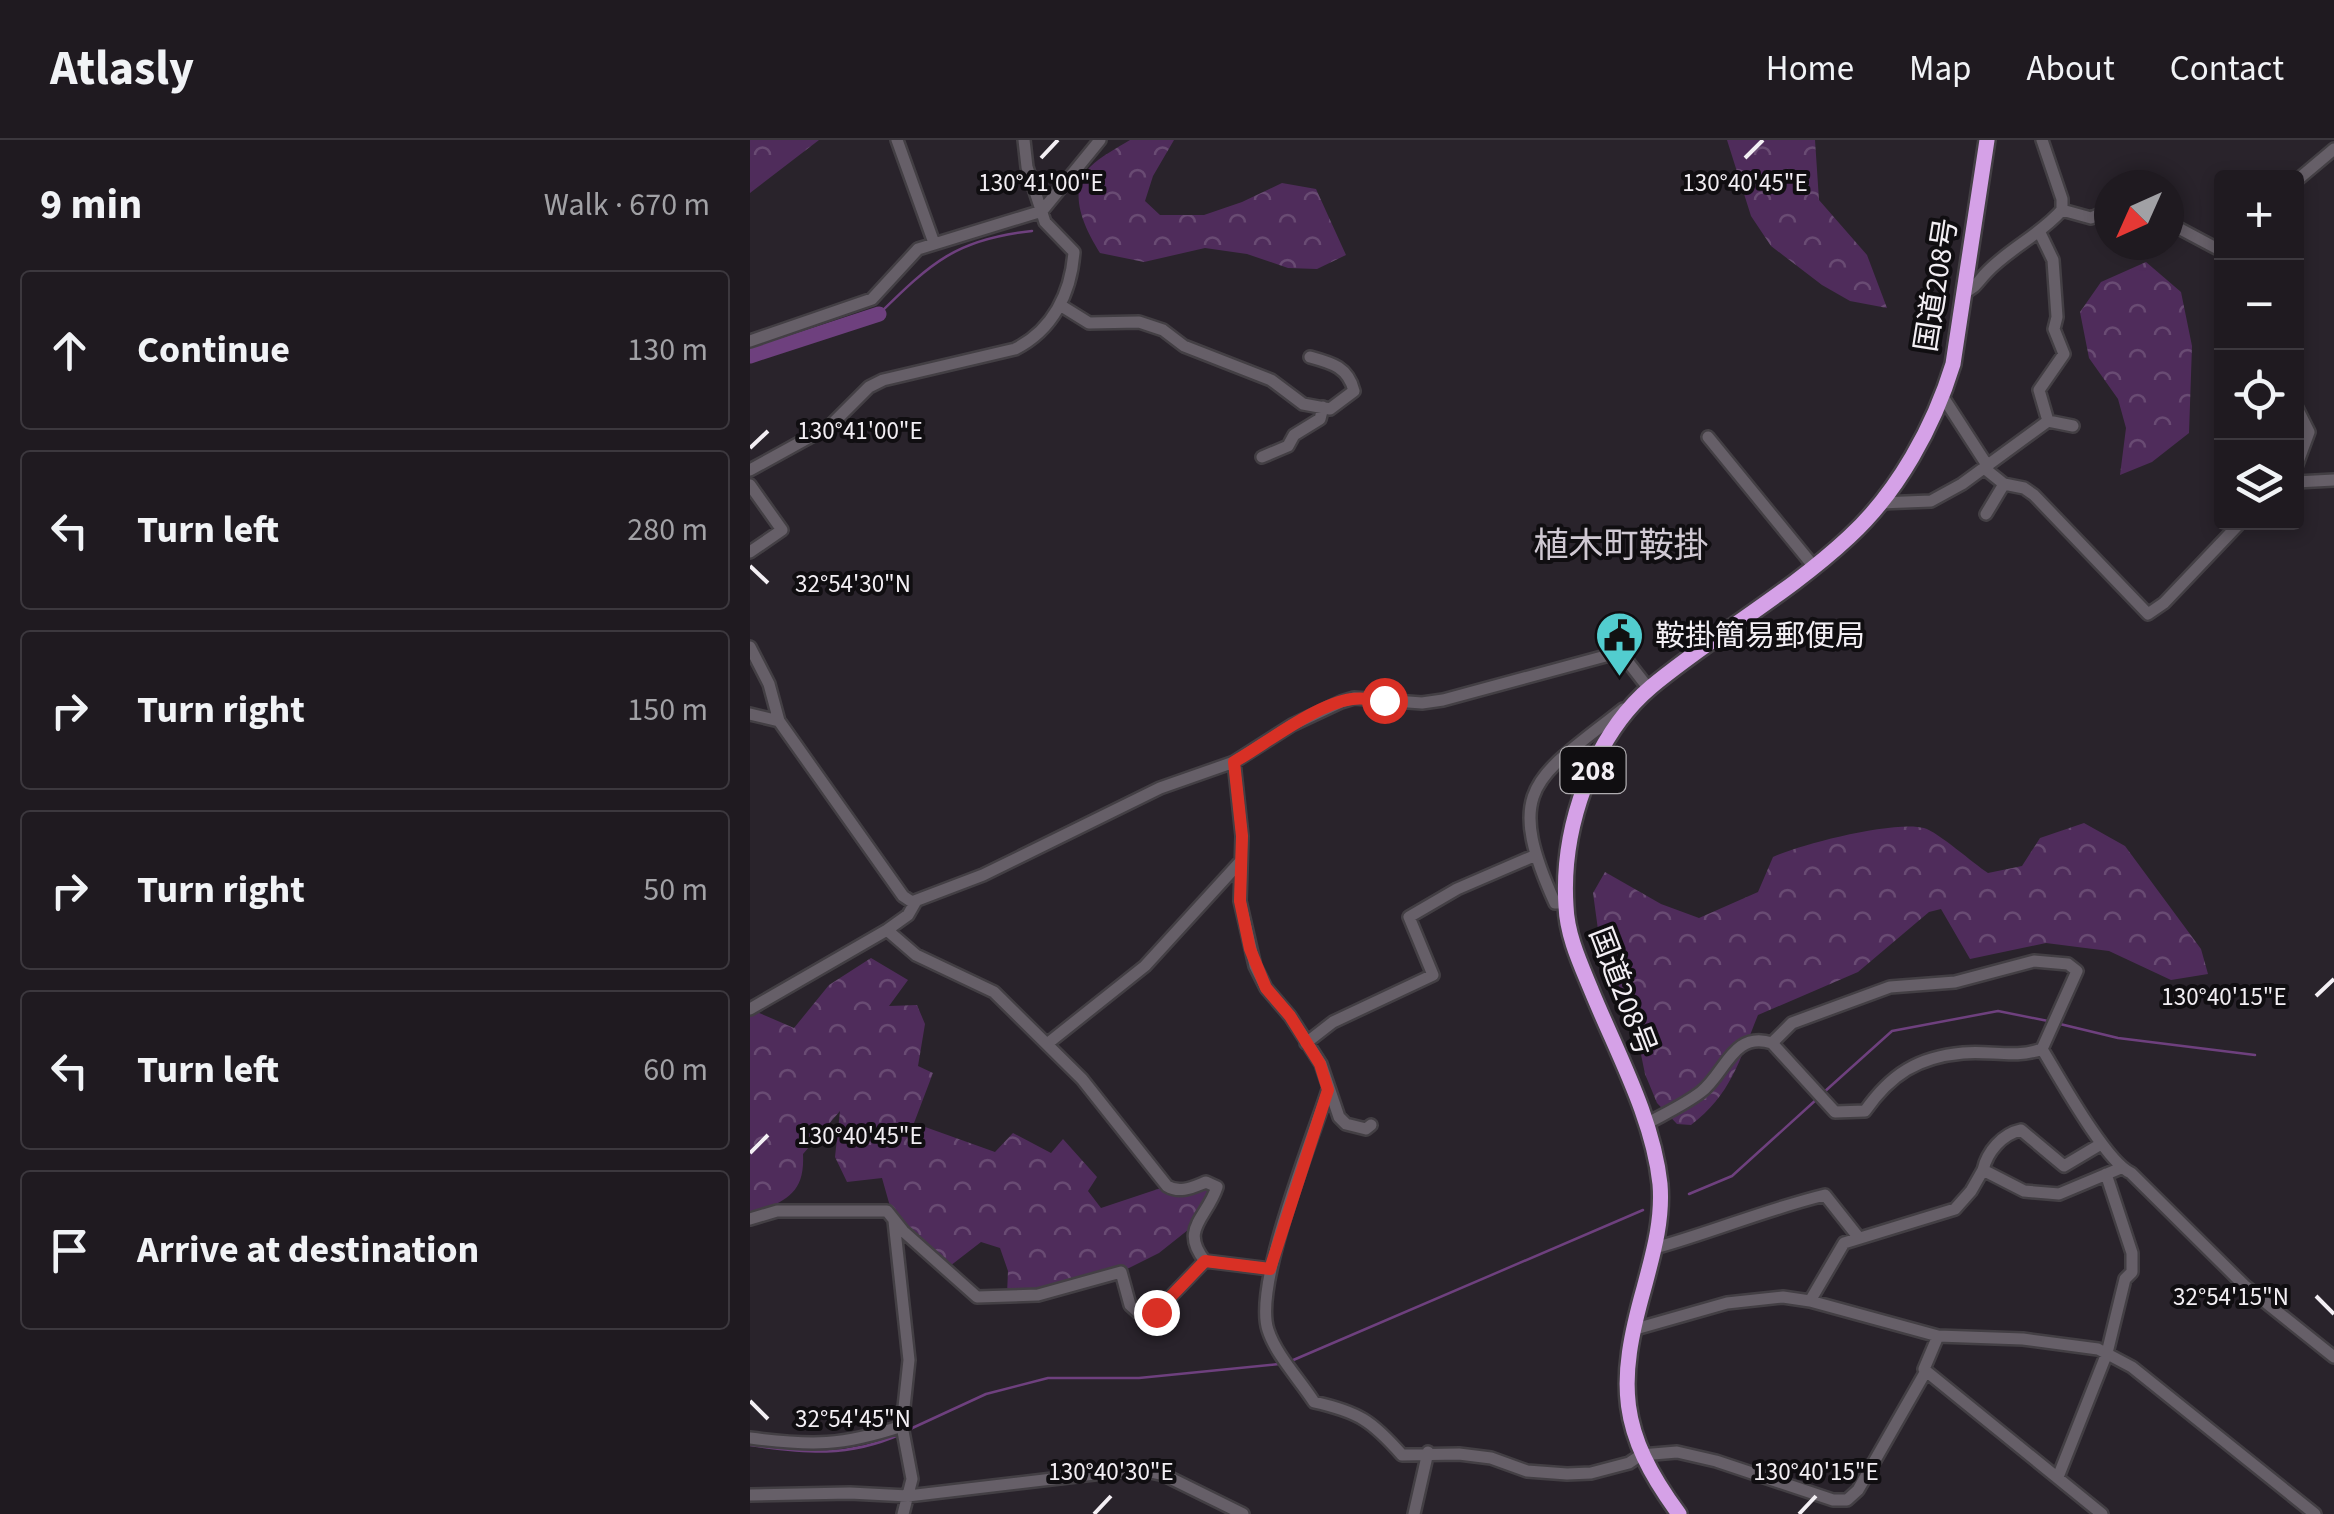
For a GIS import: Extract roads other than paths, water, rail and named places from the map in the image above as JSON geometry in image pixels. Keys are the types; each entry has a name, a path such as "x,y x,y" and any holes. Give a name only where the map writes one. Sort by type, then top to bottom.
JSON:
{"highway":[{"name":"国道208号","path":"1679,1514 1641,1455 1628,1407 1625,1370 1655,1248 1661,1212 1660,1182 1646,1124 1568,925 1565,902 1572,836 1586,785 1602,750 1622,719 1649,689 1814,568 1853,534 1880,503 1943,397 1952,364 1987,140"}],"street":[{"path":"897,140 934,243"},
{"path":"750,470 830,426 870,387 901,373 1015,349 1052,318 1072,274 1074,252 1051,230 1042,211 1027,167 1024,140"},
{"path":"750,340 872,299 918,249 1042,211 1100,140"},
{"path":"1963,293 1972,290 2006,255 2040,233 2062,210 2062,199 2042,140"},
{"path":"2304,174 2334,149"},
{"path":"2062,210 2094,217"},
{"path":"2184,231 2214,247"},
{"path":"2040,233 2053,260 2057,318 2054,329 2064,354 2039,390 2048,422"},
{"path":"1060,306 1089,323 1139,322 1162,330 1184,346 1271,380 1304,404 1330,408 1354,391 1350,376 1335,364 1310,357"},
{"path":"1943,397 1986,467 2004,484 2024,488 2034,495 2148,614 2164,603 2234,530"},
{"path":"1262,457 1288,446 1294,436 1320,420 1323,407"},
{"path":"1880,503 1931,501 2048,422 2072,426"},
{"path":"2304,422 2309,432 2304,445"},
{"path":"1708,438 1814,568"},
{"path":"2304,481 2334,480"},
{"path":"1986,514 2004,484"},
{"path":"750,485 782,530 750,552"},
{"path":"750,647 770,684 779,721 903,896 916,902"},
{"path":"750,1009 887,930 908,914 916,902 983,875 1160,788 1234,762 1292,726 1354,698 1422,703 1443,700 1614,654 1625,658 1649,689 1567,750 1535,788 1532,804 1536,855 1555,903 1565,902"},
{"path":"750,714 779,721"},
{"path":"1234,762 1242,860 1240,901 1255,966 1320,1064 1339,1118 1366,1129 1372,1125"},
{"path":"1306,1043 1333,1022 1433,975 1409,917 1457,889 1536,855"},
{"path":"1047,1044 1144,966 1242,860"},
{"path":"887,930 916,955 994,992 1082,1079 1167,1186 1173,1190 1187,1189 1206,1182 1217,1187 1193,1233 1195,1249 1205,1261 1270,1269"},
{"path":"1646,1124 1705,1089 1736,1048 1752,1041 1772,1043 1835,1112 1865,1110 1880,1089 1907,1066 1963,1053 2026,1055 2042,1049 2078,971 2068,964 2034,961 1955,982 1890,987 1792,1023 1772,1043"},
{"path":"2042,1049 2120,1168 2131,1173 2244,1285 2334,1358"},
{"path":"1328,1090 1270,1269 1265,1307 1268,1329 1314,1402 1349,1410 1368,1420 1402,1454 1428,1452 1490,1458 1526,1471 1567,1474 1591,1473 1630,1463 1641,1455 1678,1452 1833,1500 1848,1500 1858,1490 1926,1372"},
{"path":"1810,1300 1844,1242 1955,1209 1971,1191 1986,1156 2014,1131 2021,1130 2064,1166 2101,1144"},
{"path":"1983,1170 2024,1191 2059,1194 2120,1168"},
{"path":"2058,1478 2107,1353 2126,1279 2132,1272 2132,1253 2106,1174"},
{"path":"1655,1248 1825,1195 1859,1238"},
{"path":"750,1219 777,1212 887,1212 977,1297 1038,1295 1121,1272 1130,1305 1149,1315 1205,1261"},
{"path":"893,1217 909,1360 902,1426 912,1479 903,1514"},
{"path":"1632,1330 1745,1298 1810,1300 1938,1336 2023,1339 2107,1353 2132,1367 2314,1514"},
{"path":"1938,1336 1926,1359 1926,1372 2102,1514"},
{"path":"750,1438 838,1444 902,1426"},
{"path":"1414,1514 1428,1452"},
{"path":"750,1495 908,1496 1137,1469 1164,1474 1244,1514"}],"waterway":[{"path":"879,314 946,256 983,240 1032,231"},
{"path":"750,356 879,314"},
{"path":"1823,1093 1892,1031 1998,1011 2048,1021"},
{"path":"2060,1024 2118,1038 2255,1055"},
{"path":"1689,1194 1732,1176 1817,1099"},
{"path":"1291,1361 1643,1210"},
{"path":"908,1430 986,1394 1048,1378 1139,1378 1279,1364"},
{"path":"750,1445 826,1452 862,1447 901,1434"}],"place":[{"name":"鞍掛簡易郵便局","path":"1620,678"}],"district":[{"name":"植木町鞍掛","path":"1621,545"}]}
